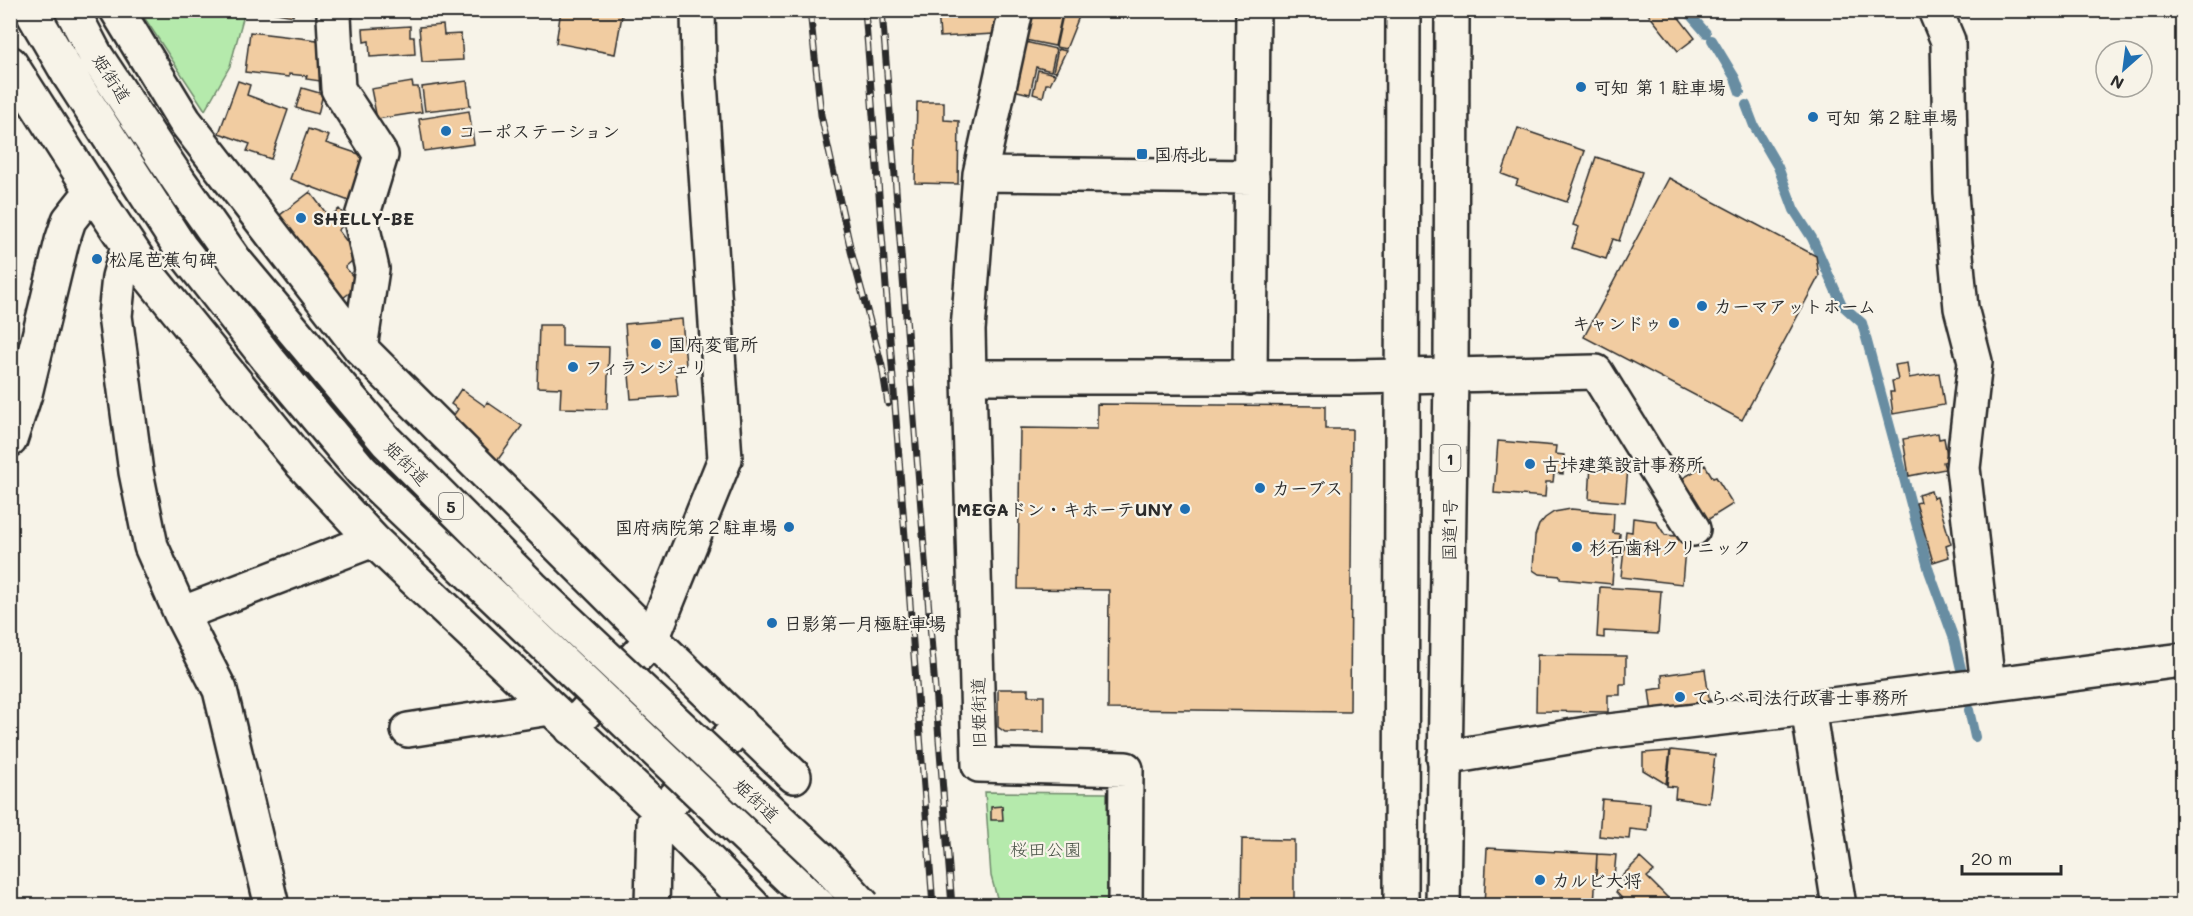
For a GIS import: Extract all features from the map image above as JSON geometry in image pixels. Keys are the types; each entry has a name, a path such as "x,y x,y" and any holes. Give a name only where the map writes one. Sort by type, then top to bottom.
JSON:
{"main road":[{"name":"姫街道","path":"31,10 69,75 180,247 268,359 362,471 819,906"},
{"name":"姫街道","path":"72,10 96,56 236,262 386,441 532,587 821,859 864,906"},
{"path":"117,10 184,120 360,348 652,639 794,776"},
{"path":"336,10 334,17 338,89 381,155 361,220 372,268 360,348"},
{"path":"408,730 561,718 652,639 726,459 699,56 698,10"},
{"path":"1016,10 980,174 968,330 969,376 1250,378 1596,372 1693,529"},
{"path":"1250,378 1252,10"},
{"path":"1401,906 1403,10"},
{"name":"国道1号","path":"1443,906 1451,375 1452,10"},
{"path":"1935,10 1948,41 1954,233 1961,308 1975,362 1963,468 1988,685"},
{"path":"10,63 147,273 302,464 374,540 661,812 753,906"},
{"path":"980,174 1251,177"},
{"path":"10,440 25,394 62,241 69,220 92,191"},
{"path":"129,246 119,277 115,316 136,472 152,546 182,614 220,690 272,906"},
{"name":"旧姫街道","path":"969,376 979,765 1126,769 1125,906"},
{"path":"182,614 374,540"},
{"path":"1444,758 1593,733 2182,660"},
{"path":"1808,708 1839,906"},
{"path":"652,906 654,821 741,724"}],"green space":[{"path":"140,11 245,11 230,66 205,110"},
{"name":"桜田公園","path":"985,792 1107,793 1107,905 999,905 991,876"}],"building":[{"path":"260,10 315,10 315,14 294,11 293,16"},
{"path":"561,10 623,10 615,54 556,43"},
{"path":"938,10 998,10 994,34 940,37"},
{"path":"1031,10 1063,10 1055,46 1025,40"},
{"path":"1064,10 1080,14 1066,49 1056,47"},
{"path":"1645,10 1673,10 1695,38 1678,51"},
{"path":"443,25 444,35 461,34 463,60 422,62 419,27"},
{"path":"410,26 410,37 414,37 415,54 370,57 369,41 364,42 363,29"},
{"path":"250,32 325,41 320,81 306,79 307,76 289,74 289,77 245,72"},
{"path":"1025,42 1056,49 1051,71 1036,67 1030,94 1009,89"},
{"path":"1058,49 1066,51 1056,72 1053,71"},
{"path":"1038,70 1055,74 1050,84 1046,84 1043,97 1033,94"},
{"path":"238,81 250,85 247,95 288,110 271,159 247,151 250,144 219,133"},
{"path":"467,81 470,106 425,111 422,87"},
{"path":"412,82 413,87 418,87 422,112 377,119 371,89"},
{"path":"302,88 323,94 318,114 296,108"},
{"path":"917,102 944,102 944,120 959,121 958,184 915,183"},
{"name":"コーポステーション","path":"469,111 474,144 424,151 419,119"},
{"path":"1518,128 1585,151 1567,202 1516,185 1518,180 1502,174"},
{"path":"308,129 329,136 326,143 365,156 349,201 290,179"},
{"path":"1596,157 1642,172 1619,241 1613,239 1606,259 1572,248 1579,227 1573,225"},
{"name":"カーマアットホーム","path":"1669,178 1816,256 1819,276 1742,420 1584,337"},
{"path":"310,192 329,217 339,209 349,221 338,230 358,256 345,267 360,285 335,304 271,222"},
{"name":"国府変電所","path":"682,319 686,365 675,366 678,396 631,399 625,324"},
{"name":"フィランジェリ","path":"539,325 562,325 562,346 609,347 607,409 560,408 561,388 537,387"},
{"path":"1907,363 1909,378 1939,373 1944,405 1893,414 1890,392 1894,392 1892,381 1898,380 1895,365"},
{"path":"2182,384 2182,420 2177,419"},
{"path":"461,389 485,406 487,402 522,426 497,461 447,425 458,409 451,404"},
{"name":"MEGAドン・キホーテUNY","path":"1097,404 1325,406 1325,429 1352,429 1350,712 1108,709 1109,590 1018,589 1020,428 1097,429"},
{"path":"1938,433 1939,439 1944,438 1948,461 1943,462 1945,469 1909,476 1903,439"},
{"name":"古垰建築設計事務所","path":"1498,441 1556,446 1555,454 1564,455 1563,474 1554,473 1553,482 1546,482 1545,497 1494,493"},
{"path":"1591,464 1628,468 1625,502 1589,499"},
{"path":"1705,465 1713,478 1716,477 1733,504 1704,522 1678,481"},
{"path":"1931,491 1933,498 1937,497 1951,544 1946,546 1949,557 1933,562 1916,503 1920,502 1918,495"},
{"name":"杉石歯科クリニック","path":"1571,509 1614,513 1613,533 1620,534 1618,558 1614,557 1612,584 1560,579 1560,576 1539,574 1533,570 1535,536 1539,525 1554,512"},
{"path":"1633,518 1656,521 1665,535 1686,537 1682,584 1621,577 1626,531 1632,532"},
{"path":"1600,587 1661,591 1658,634 1604,631 1604,638 1597,637"},
{"path":"1537,655 1626,656 1626,684 1620,684 1620,695 1608,695 1608,712 1536,711"},
{"name":"てらべ司法行政書士事務所","path":"1705,669 1710,705 1652,713 1649,690 1663,688 1662,675"},
{"path":"998,689 1028,689 1028,696 1044,696 1044,732 1005,732 998,727"},
{"path":"1671,750 1715,755 1709,803 1675,798 1676,787 1667,786"},
{"path":"1670,751 1666,784 1643,770 1643,753"},
{"path":"1602,799 1650,803 1648,831 1630,829 1629,839 1599,836"},
{"path":"1002,806 1003,820 991,820 991,807"},
{"path":"1242,839 1294,840 1294,906 1241,906"},
{"name":"カルビ大将","path":"1487,848 1597,854 1594,906 1484,906"},
{"path":"1597,854 1616,855 1614,877 1596,877"},
{"path":"1640,858 1654,871 1647,877 1669,899 1663,906 1629,906 1616,892 1625,883 1620,878"}],"waterway":[{"path":"1686,10 1706,33"},
{"path":"1712,40 1735,78 1740,92"},
{"path":"1746,105 1754,126 1778,167 1794,210 1812,238 1842,305 1862,323 1929,571 1954,639 1961,669"},
{"path":"1969,710 1975,737"}],"railway":[{"path":"810,10 821,115 851,251 882,366 888,404"},
{"path":"865,10 933,906"},
{"path":"882,10 952,906"}],"place":[{"name":"可知 第１駐車場","path":"1581,87"},
{"name":"可知 第２駐車場","path":"1813,117"},
{"name":"コーポステーション","path":"446,131"},
{"name":"国府北","path":"1142,154"},
{"name":"SHELLY-BE","path":"301,218"},
{"name":"松尾芭蕉句碑","path":"97,259"},
{"name":"カーマアットホーム","path":"1702,306"},
{"name":"キャンドゥ","path":"1674,323"},
{"name":"国府変電所","path":"656,344"},
{"name":"フィランジェリ","path":"573,367"},
{"name":"古垰建築設計事務所","path":"1530,464"},
{"name":"カーブス","path":"1260,488"},
{"name":"MEGAドン・キホーテUNY","path":"1185,509"},
{"name":"国府病院第２駐車場","path":"789,527"},
{"name":"杉石歯科クリニック","path":"1577,547"},
{"name":"日影第一月極駐車場","path":"772,623"},
{"name":"てらべ司法行政書士事務所","path":"1680,697"},
{"name":"カルビ大将","path":"1540,880"}]}
